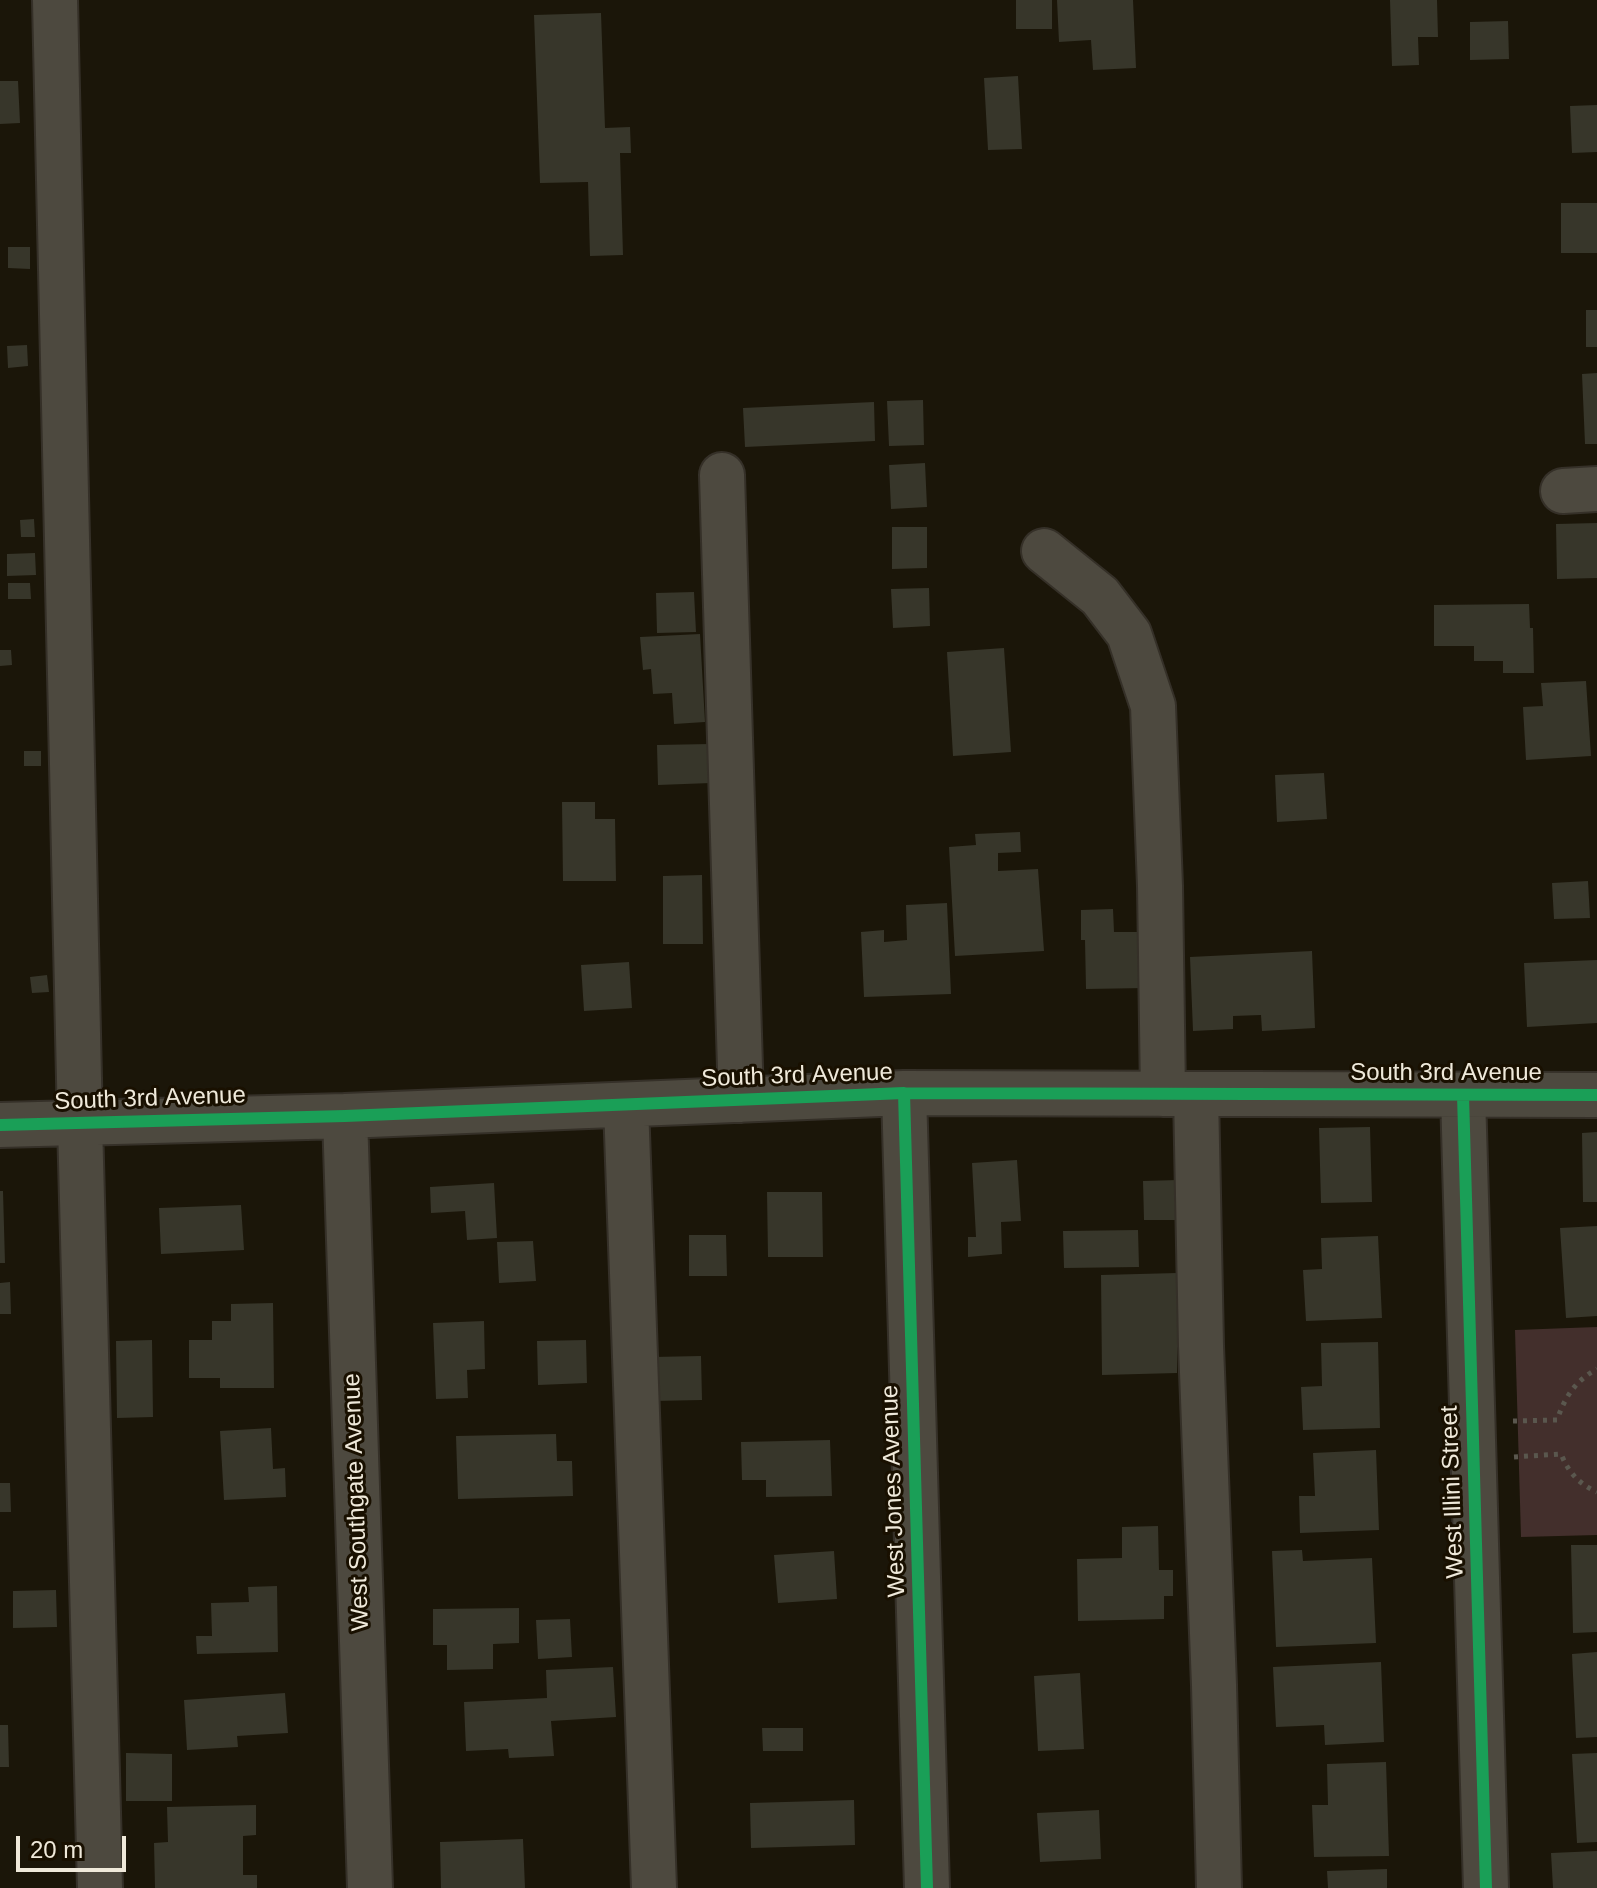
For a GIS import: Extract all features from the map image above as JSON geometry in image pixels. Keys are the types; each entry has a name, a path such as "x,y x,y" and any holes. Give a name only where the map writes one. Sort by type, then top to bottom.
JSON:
{"street":[{"path":"55,0 100,1888"},
{"path":"722,475 741,1100"},
{"path":"1044,551 1100,596 1129,634 1153,706 1160,886 1201,1346 1219,1888"},
{"name":"South 3rd Avenue","path":"0,1125 345,1116 904,1093 1597,1095"},
{"name":"West Jones Avenue","path":"904,1093 927,1888"},
{"name":"West Illini Street","path":"1463,1095 1486,1888"},
{"path":"626,1105 654,1888"},
{"name":"West Southgate Avenue","path":"345,1116 370,1888"}],"path":[{"path":"1513,1421 1557,1420 1565,1398 1575,1385 1597,1369"},
{"path":"1514,1457 1561,1454 1568,1470 1584,1487 1597,1492"}],"shaded area":[{"path":"1597,1327 1597,1535 1521,1537 1515,1330"}],"building":[{"path":"1016,0 1052,0 1052,29 1016,29"},
{"path":"1057,0 1133,0 1136,68 1093,70 1091,40 1059,42"},
{"path":"1390,0 1437,0 1438,37 1418,37 1419,65 1392,66"},
{"path":"601,13 605,128 630,127 631,153 620,153 623,255 590,256 588,182 540,183 534,15"},
{"path":"1508,21 1509,59 1470,60 1470,22"},
{"path":"1018,76 1022,149 988,150 984,78"},
{"path":"0,81 18,81 20,123 0,124"},
{"path":"1597,105 1597,152 1572,153 1570,106"},
{"path":"1561,203 1597,203 1597,253 1561,253"},
{"path":"8,247 30,247 30,269 8,268"},
{"path":"1586,310 1597,310 1597,347 1586,347"},
{"path":"27,345 28,366 8,368 7,346"},
{"path":"1597,373 1597,444 1585,444 1582,374"},
{"path":"923,400 924,445 889,446 887,401"},
{"path":"874,402 875,441 745,447 743,408"},
{"path":"925,463 927,507 891,509 889,465"},
{"path":"34,519 35,537 21,537 20,520"},
{"path":"1597,523 1597,578 1557,579 1556,524"},
{"path":"892,527 927,527 927,568 892,569"},
{"path":"35,553 36,575 7,576 7,554"},
{"path":"8,583 30,583 31,599 8,599"},
{"path":"929,588 930,626 893,628 891,589"},
{"path":"694,592 696,632 657,633 656,593"},
{"path":"1529,604 1534,673 1503,673 1503,661 1474,661 1474,646 1434,646 1434,605"},
{"path":"700,634 705,722 674,724 672,693 653,694 651,669 643,670 640,637"},
{"path":"1004,648 1011,752 953,756 947,652"},
{"path":"0,650 11,650 12,665 0,666"},
{"path":"1586,681 1591,756 1526,760 1523,707 1543,706 1541,683"},
{"path":"710,744 711,783 658,785 657,745"},
{"path":"24,751 41,751 41,766 24,766"},
{"path":"1324,773 1327,819 1277,822 1275,775"},
{"path":"562,802 595,802 595,819 615,819 616,881 563,881"},
{"path":"1020,832 1021,852 998,853 998,871 1038,869 1044,951 955,956 949,847 976,845 975,834"},
{"path":"702,875 703,944 663,944 663,876"},
{"path":"1588,881 1590,918 1554,919 1552,883"},
{"path":"947,903 951,994 864,997 861,932 884,930 884,942 907,940 906,905"},
{"path":"1113,909 1114,932 1145,932 1146,988 1086,989 1081,910"},
{"path":"1312,951 1315,1028 1262,1031 1261,1015 1233,1016 1233,1029 1193,1031 1190,957"},
{"path":"1597,960 1597,1023 1527,1027 1524,963"},
{"path":"629,962 632,1008 584,1011 581,965"},
{"path":"47,975 49,992 32,993 30,977"},
{"path":"1370,1127 1372,1202 1321,1203 1319,1128"},
{"path":"1597,1132 1597,1202 1583,1202 1582,1133"},
{"path":"1017,1160 1021,1221 1001,1222 1002,1254 968,1257 968,1237 976,1237 972,1163"},
{"path":"1178,1180 1179,1220 1144,1220 1143,1181"},
{"path":"494,1183 497,1238 467,1240 465,1211 431,1213 430,1187"},
{"path":"0,1191 3,1191 5,1263 0,1263"},
{"path":"767,1192 822,1192 823,1257 768,1257"},
{"path":"241,1205 244,1250 161,1254 159,1208"},
{"path":"1597,1226 1597,1316 1566,1318 1560,1228"},
{"path":"1138,1230 1139,1267 1064,1268 1063,1231"},
{"path":"689,1235 726,1235 727,1276 689,1276"},
{"path":"1378,1236 1382,1318 1306,1321 1303,1270 1322,1269 1321,1238"},
{"path":"533,1241 536,1281 499,1283 497,1242"},
{"path":"1177,1273 1177,1373 1102,1375 1101,1275"},
{"path":"10,1282 11,1314 0,1314 0,1283"},
{"path":"273,1303 274,1388 220,1388 220,1378 189,1378 189,1340 212,1340 212,1321 231,1321 231,1304"},
{"path":"484,1321 485,1369 467,1370 468,1398 436,1399 433,1323"},
{"path":"152,1340 153,1417 117,1418 116,1341"},
{"path":"586,1340 587,1383 538,1385 537,1341"},
{"path":"1378,1342 1380,1428 1303,1430 1301,1387 1322,1386 1321,1343"},
{"path":"701,1356 702,1400 653,1401 653,1357"},
{"path":"271,1428 273,1469 285,1468 286,1497 224,1500 220,1431"},
{"path":"556,1434 557,1461 572,1461 573,1496 458,1499 456,1436"},
{"path":"830,1440 832,1496 766,1497 766,1480 742,1480 741,1442"},
{"path":"1376,1450 1379,1530 1300,1533 1299,1496 1315,1496 1313,1453"},
{"path":"0,1483 10,1483 11,1512 0,1512"},
{"path":"1158,1526 1159,1570 1173,1570 1173,1596 1164,1596 1164,1619 1078,1621 1077,1559 1122,1558 1122,1527"},
{"path":"1571,1545 1597,1545 1597,1632 1573,1633"},
{"path":"1302,1550 1303,1561 1372,1558 1376,1643 1276,1647 1272,1551"},
{"path":"834,1551 837,1599 778,1603 774,1555"},
{"path":"277,1586 278,1652 197,1654 196,1636 212,1636 211,1603 249,1602 248,1587"},
{"path":"56,1590 57,1627 13,1628 13,1591"},
{"path":"519,1608 519,1643 493,1644 493,1669 447,1670 447,1645 433,1645 433,1609"},
{"path":"570,1619 572,1657 538,1659 536,1620"},
{"path":"1597,1652 1597,1737 1576,1738 1572,1654"},
{"path":"1381,1662 1384,1742 1325,1745 1324,1725 1276,1727 1273,1667"},
{"path":"613,1667 616,1717 551,1721 554,1756 509,1758 508,1749 466,1751 464,1702 547,1698 546,1670"},
{"path":"1080,1673 1084,1749 1038,1751 1034,1676"},
{"path":"285,1693 288,1733 237,1736 238,1747 187,1750 184,1700"},
{"path":"0,1725 8,1725 9,1767 0,1767"},
{"path":"762,1728 803,1728 803,1751 763,1751"},
{"path":"126,1753 172,1754 172,1801 126,1801"},
{"path":"1597,1753 1597,1842 1577,1843 1572,1754"},
{"path":"1386,1762 1389,1856 1314,1857 1312,1805 1328,1805 1327,1764"},
{"path":"854,1800 855,1845 751,1848 750,1803"},
{"path":"256,1805 256,1835 243,1836 243,1875 257,1875 257,1888 155,1888 154,1843 168,1842 167,1807"},
{"path":"1099,1810 1101,1859 1040,1862 1037,1813"},
{"path":"523,1839 525,1888 441,1888 440,1842"},
{"path":"1597,1851 1597,1888 1553,1888 1551,1853"},
{"path":"1387,1869 1387,1888 1328,1888 1327,1871"}],"cycle path":[{"path":"904,1093 927,1888"},
{"path":"0,1125 345,1116 904,1093 1597,1095"},
{"path":"1463,1095 1486,1888"}]}
